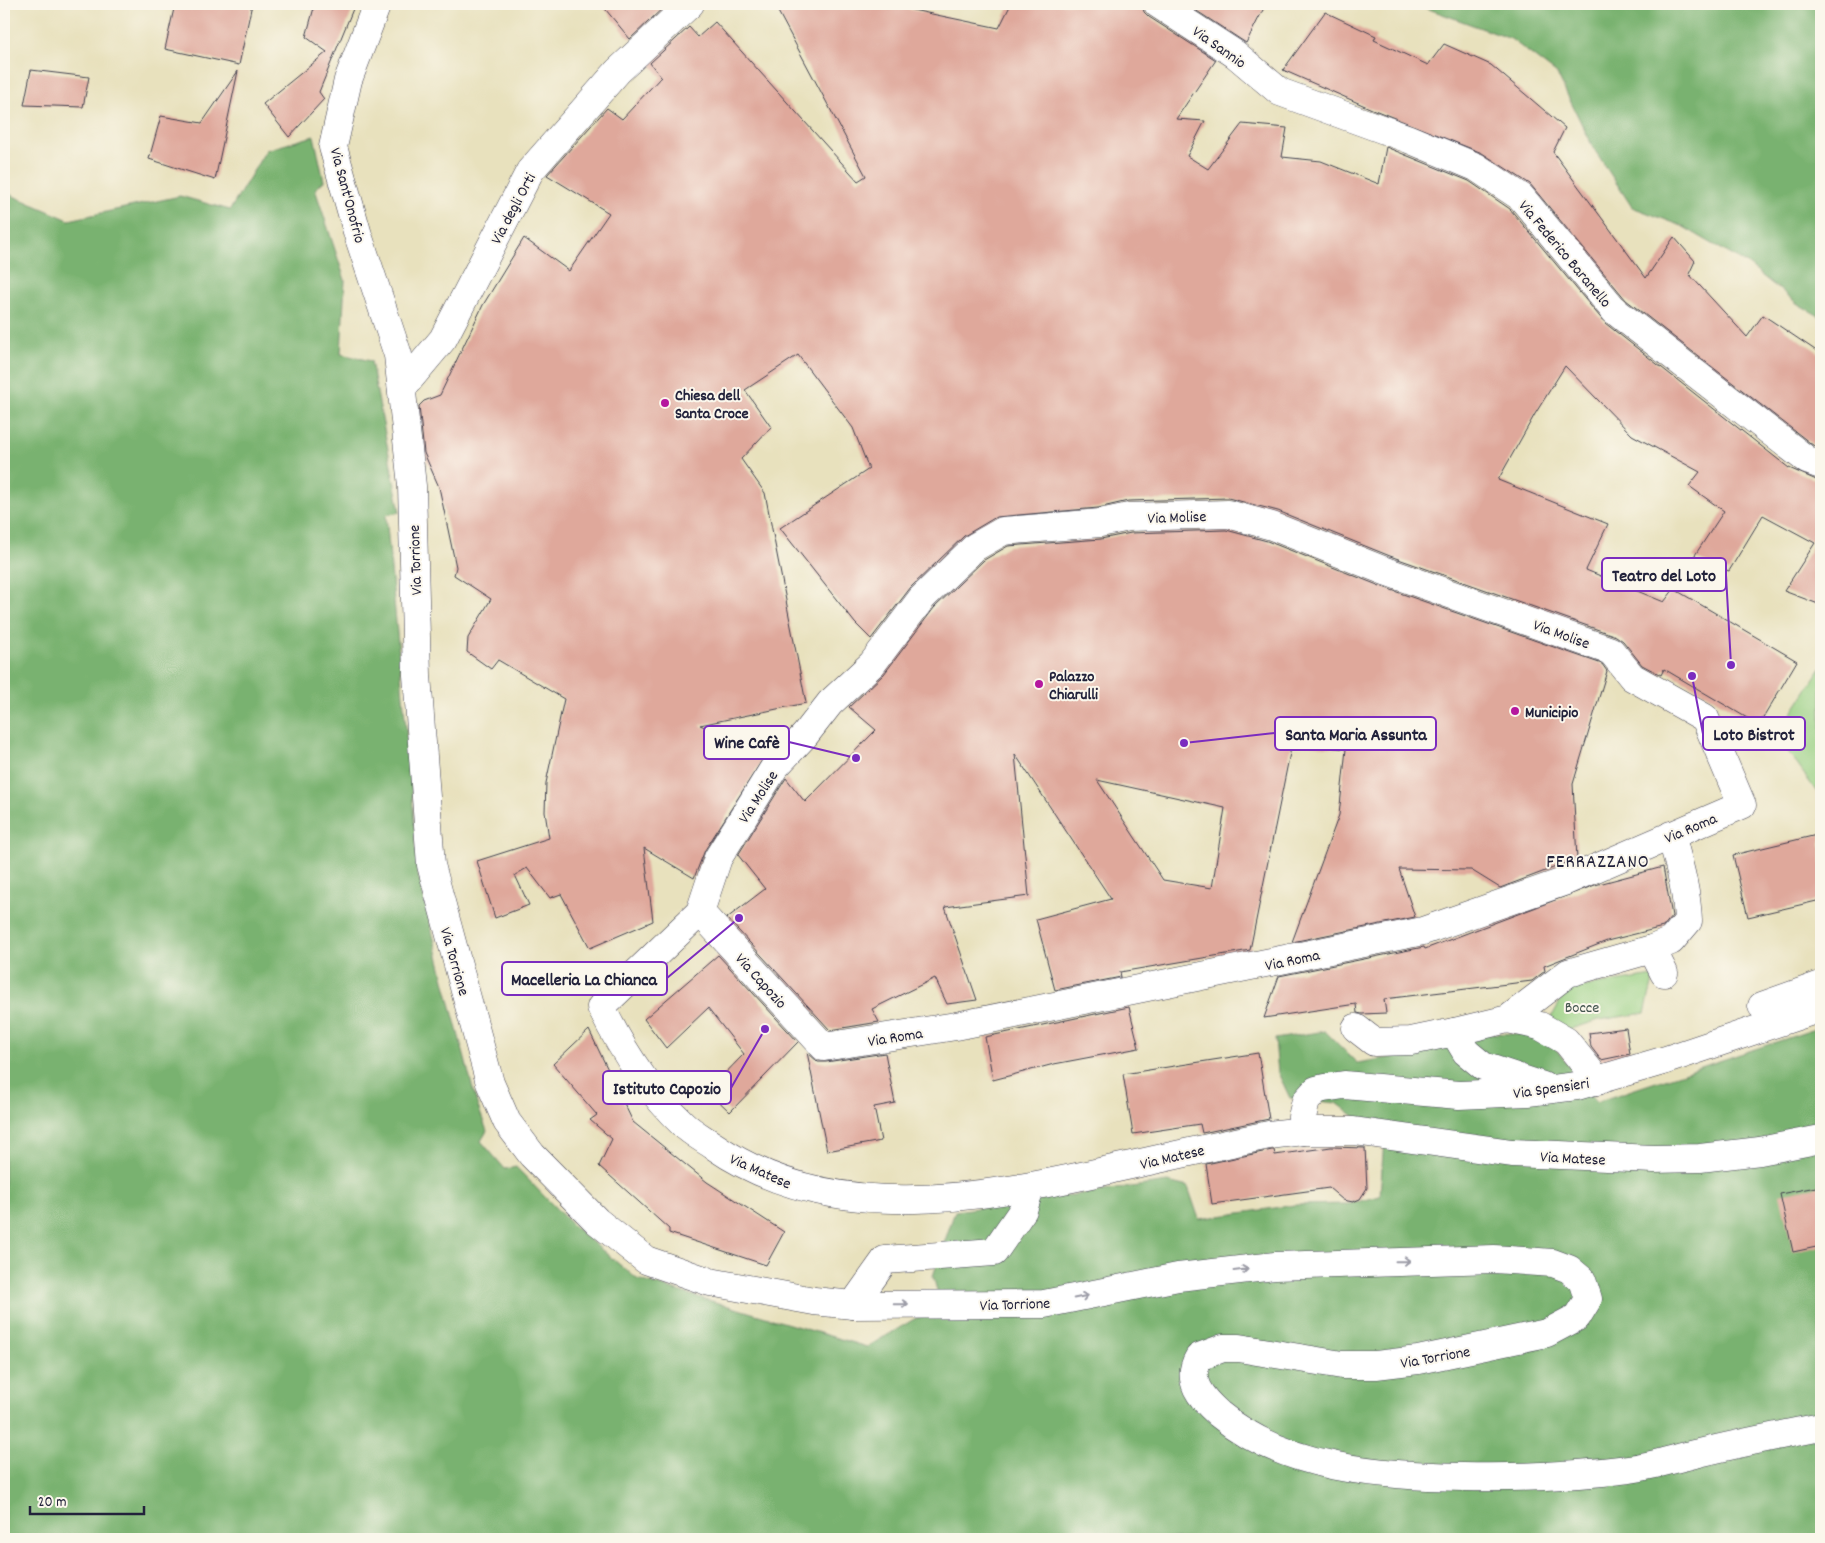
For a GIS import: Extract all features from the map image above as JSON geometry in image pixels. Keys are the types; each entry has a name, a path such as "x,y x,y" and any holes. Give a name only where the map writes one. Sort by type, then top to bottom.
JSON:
{"street":[{"name":"Via Sant'Onofrio","path":"376,4 348,80 334,147 358,235 398,355 402,388"},
{"name":"Via degli Orti","path":"402,388 443,339 530,172 618,71 690,4"},
{"name":"Via Sannio","path":"1158,4 1236,54 1280,92"},
{"name":"Via Federico Baranello","path":"1280,92 1409,139 1476,166 1521,197 1614,311 1807,460 1821,466"},
{"name":"Via Torrione","path":"402,388 412,486 417,675 431,865 481,1053 500,1110 522,1144 557,1182 613,1235 646,1260 702,1280 742,1290 814,1301 852,1304 1044,1304 1178,1278 1275,1266 1494,1259 1553,1263 1569,1269 1582,1280 1588,1299 1577,1317 1547,1333 1437,1357 1376,1365 1329,1364 1239,1348 1223,1348 1199,1357 1193,1371 1196,1387 1210,1406 1228,1421 1256,1439 1304,1458 1382,1473 1498,1477 1566,1476 1631,1469 1821,1427"},
{"name":"Via Molise","path":"700,912 718,858 774,768 805,735 830,703 872,664 922,598 975,547 1003,531 1100,523 1129,517 1228,514 1272,526 1385,571 1611,651 1632,678 1705,718 1742,805"},
{"name":"Via Roma","path":"824,1047 956,1026 1423,931 1566,881 1742,805"},
{"path":"1356,1028 1374,1042 1411,1041 1454,1032 1508,1019 1568,973 1658,961 1671,941 1688,921 1688,902 1683,875 1671,836"},
{"name":"Via Matese","path":"700,912 601,1007 617,1040 643,1079 684,1125 731,1158 782,1182 830,1194 884,1200 959,1197 1030,1188 1269,1134 1303,1131 1354,1131 1512,1153 1605,1158 1700,1158 1760,1151 1821,1139"},
{"name":"Via Capozio","path":"700,912 824,1047"},
{"path":"1762,1006 1821,986"},
{"name":"Via Spensieri","path":"1303,1131 1302,1117 1306,1101 1316,1090 1333,1086 1451,1095 1554,1090 1598,1081 1821,1008"},
{"path":"1508,1019 1540,1026 1566,1041 1598,1081"},
{"path":"1454,1032 1466,1052 1483,1066 1554,1090"},
{"path":"852,1304 885,1260 994,1252 1023,1210 1030,1188"}],"green space":[{"path":"1415,4 1821,4 1821,317 1798,304 1747,264 1682,226 1632,207 1594,149 1557,74 1511,39"},
{"path":"314,136 324,181 315,189 345,280 341,354 371,361 400,512 386,515 412,792 417,870 477,1104 487,1131 481,1141 505,1169 516,1167 573,1226 637,1279 867,1347 916,1318 943,1312 933,1276 955,1211 1168,1182 1188,1187 1199,1219 1295,1205 1348,1204 1380,1196 1384,1139 1337,1103 1290,1098 1278,1073 1275,1039 1325,1031 1357,1063 1430,1051 1490,1033 1542,1035 1556,1049 1596,1102 1821,1027 1821,1539 4,1539 4,192 69,220 180,196 230,210 266,150"},
{"path":"1821,668 1821,798 1777,736"},
{"name":"Bocce","path":"1654,976 1645,1013 1599,1020 1565,1031 1550,1020 1567,989"}],"building":[{"path":"175,4 252,4 239,65 165,49"},
{"path":"315,4 355,4 319,92 324,99 289,137 263,104 327,52 306,37"},
{"path":"601,4 667,4 630,39"},
{"path":"774,4 884,4 999,28 1011,4 1142,4 1144,12 1149,17 1216,60 1176,119 1205,121 1187,156 1208,169 1242,124 1287,128 1282,157 1321,161 1379,184 1386,147 1469,181 1510,209 1605,323 1789,468 1821,482 1821,605 1784,591 1815,543 1763,515 1729,571 1693,558 1724,511 1689,486 1700,472 1632,435 1565,366 1535,414 1498,480 1608,524 1586,570 1664,602 1674,589 1797,661 1759,725 1664,669 1661,675 1642,665 1623,641 1616,636 1390,556 1278,511 1228,498 1128,501 1098,508 996,517 964,536 911,587 871,639 855,623 780,528 869,469 853,428 798,355 745,390 771,427 741,459 765,493 806,703 700,725 766,754 705,850 694,878 644,848 653,921 590,948 561,894 550,898 527,868 515,875 529,905 495,918 477,861 549,838 545,812 546,783 564,699 498,660 491,669 467,652 468,638 491,599 454,575 456,567 439,487 424,453 419,406 424,401 440,395 483,305 524,238 569,271 609,213 547,175 607,108 622,119 661,77 650,63 689,27 698,37 715,22 858,181 866,176"},
{"path":"1186,4 1266,4 1246,43"},
{"path":"1325,12 1376,36 1374,40 1428,65 1444,44 1491,65 1565,128 1553,152 1646,278 1674,237 1695,261 1689,274 1747,337 1763,315 1821,354 1821,440 1814,446 1626,300 1530,184 1482,153 1372,109 1283,70"},
{"path":"31,70 89,77 83,107 24,105"},
{"path":"238,71 215,180 149,159 161,116 202,123"},
{"path":"1226,530 1267,541 1380,586 1602,664 1607,671 1573,784 1577,859 1500,888 1471,870 1399,869 1415,917 1292,942 1339,815 1346,749 1292,743 1250,950 1120,972 1121,977 1055,990 1036,919 1111,899 1015,754 1029,896 945,907 977,1000 947,1004 935,978 872,1009 879,1022 830,1030 727,918 765,889 738,855 786,778 805,802 876,730 849,707 884,674 934,608 984,560 1008,546 1101,539 1131,533","holes":["1097,780 1225,808 1212,888 1163,880"]},
{"path":"1821,834 1821,900 1748,917 1733,855"},
{"path":"1663,867 1672,916 1663,927 1607,941 1544,966 1545,971 1532,981 1384,999 1386,1013 1357,1013 1356,1004 1264,1018 1279,976 1424,947 1425,949 1595,885"},
{"path":"718,955 798,1042 730,1112 708,1091 744,1054 708,1008 666,1048 644,1019"},
{"path":"1129,1007 1139,1048 1054,1064 993,1080 985,1037"},
{"path":"1626,1028 1630,1054 1601,1060 1591,1047 1589,1033"},
{"path":"589,1030 633,1122 707,1182 784,1232 766,1265 669,1233 669,1229 599,1166 612,1139 590,1120 597,1115 553,1064"},
{"path":"807,1052 818,1062 885,1053 895,1103 874,1107 881,1141 827,1151"},
{"path":"1258,1053 1269,1119 1202,1133 1200,1124 1133,1134 1123,1074"},
{"path":"1331,1147 1365,1148 1367,1188 1360,1199 1353,1202 1343,1200 1329,1188 1212,1204 1206,1164 1272,1150 1274,1150 1275,1155"},
{"path":"1821,1186 1821,1246 1793,1252 1780,1194"}],"place":[{"name":"Chiesa dell Santa Croce","path":"665,403"},
{"name":"Teatro del Loto","path":"1731,665"},
{"name":"Loto Bistrot","path":"1692,676"},
{"name":"Palazzo Chiarulli","path":"1039,684"},
{"name":"Municipio","path":"1515,711"},
{"name":"Santa Maria Assunta","path":"1184,743"},
{"name":"Wine Cafè","path":"856,758"},
{"name":"Macelleria La Chianca","path":"739,918"},
{"name":"Istituto Capozio","path":"765,1029"}],"district":[{"name":"FERRAZZANO","path":"1598,860"}]}
